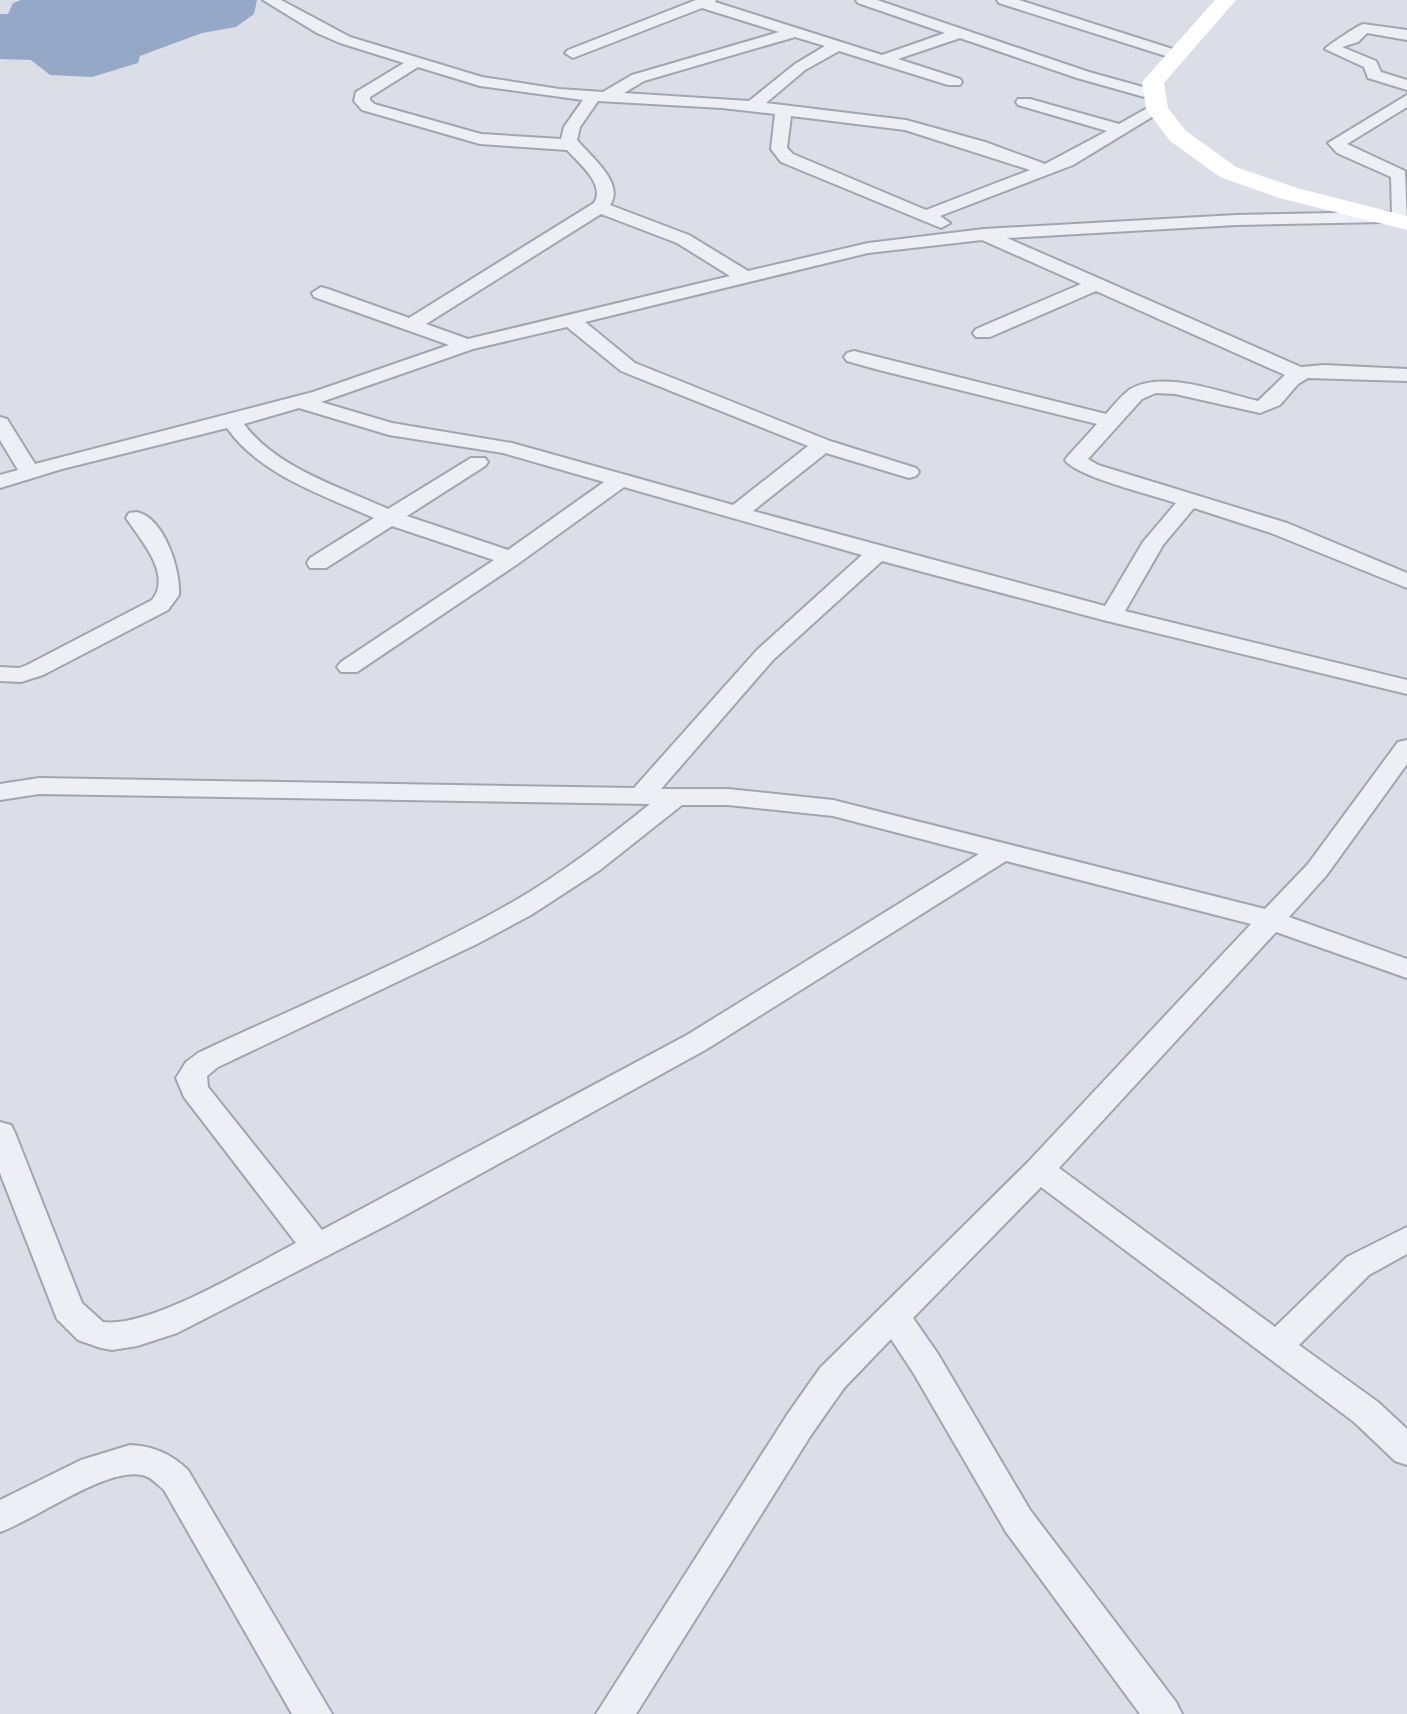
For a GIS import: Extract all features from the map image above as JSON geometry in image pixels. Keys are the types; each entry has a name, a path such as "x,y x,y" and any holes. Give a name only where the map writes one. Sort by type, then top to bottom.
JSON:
{"main road":[{"path":"1226,0 1153,82 1156,102 1178,136 1228,172 1288,193 1398,221"}],"street":[{"path":"270,0 322,30 480,81 599,97 753,106 906,125 979,146 1047,170"},
{"path":"863,0 1156,102"},
{"path":"1004,0 1177,55"},
{"path":"573,53 706,1 837,46 954,82"},
{"path":"1407,35 1363,27 1353,38 1337,44 1333,49 1371,64 1374,75 1407,85"},
{"path":"411,325 600,207 606,198 604,184 569,141 572,127 599,97 638,78 795,32"},
{"path":"881,60 960,33"},
{"path":"753,106 800,67 837,46"},
{"path":"416,62 362,95 362,101 368,107 480,139 572,145"},
{"path":"0,482 299,402 467,345 743,276 868,248 976,235 1236,220 1398,221 1399,176 1336,143 1407,100"},
{"path":"1024,102 1122,130"},
{"path":"925,216 1047,170 1122,130 1156,102"},
{"path":"784,110 779,149 787,158 1096,284 1299,374 1316,371 1383,377 1407,375"},
{"path":"600,207 682,239 743,276"},
{"path":"983,333 1096,284"},
{"path":"321,293 467,345"},
{"path":"569,319 628,367 823,445 909,471"},
{"path":"854,357 914,375 1022,398 1110,421"},
{"path":"1299,374 1273,402 1260,407 1175,388 1153,387 1135,395 1077,456 1077,463 1279,528 1407,581"},
{"path":"299,402 389,429 505,447 878,553 1111,615 1407,687"},
{"path":"232,421 245,439 274,462 390,518 511,558"},
{"path":"0,423 30,472"},
{"path":"737,513 823,445"},
{"path":"318,563 478,463"},
{"path":"349,667 511,558 620,480"},
{"path":"1111,615 1154,541 1190,500"},
{"path":"0,674 21,675 35,670 160,605 168,595 168,563 161,549 137,518"},
{"path":"640,797 765,655 878,553"},
{"path":"615,1714 799,1425 832,1378 1039,1170 1317,870 1407,747"},
{"path":"0,792 38,786 728,797 833,808 1271,920 1407,969"},
{"path":"317,1247 194,1090 191,1078 196,1069 208,1060 467,938 531,903 590,864 675,797"},
{"path":"0,1133 68,1310 79,1326 92,1334 108,1337 129,1335 166,1324 317,1247 696,1042 1002,851"},
{"path":"1039,1170 1366,1412 1407,1451"},
{"path":"1277,1346 1357,1266 1407,1239"},
{"path":"893,1315 926,1364 1018,1521 1163,1714"},
{"path":"0,1517 109,1464 131,1458 148,1460 162,1467 176,1480 313,1714"}],"water":[{"path":"21,0 257,0 254,14 236,27 202,33 140,56 138,63 92,77 50,75 31,60 0,59 0,14 8,14 13,3"}]}
